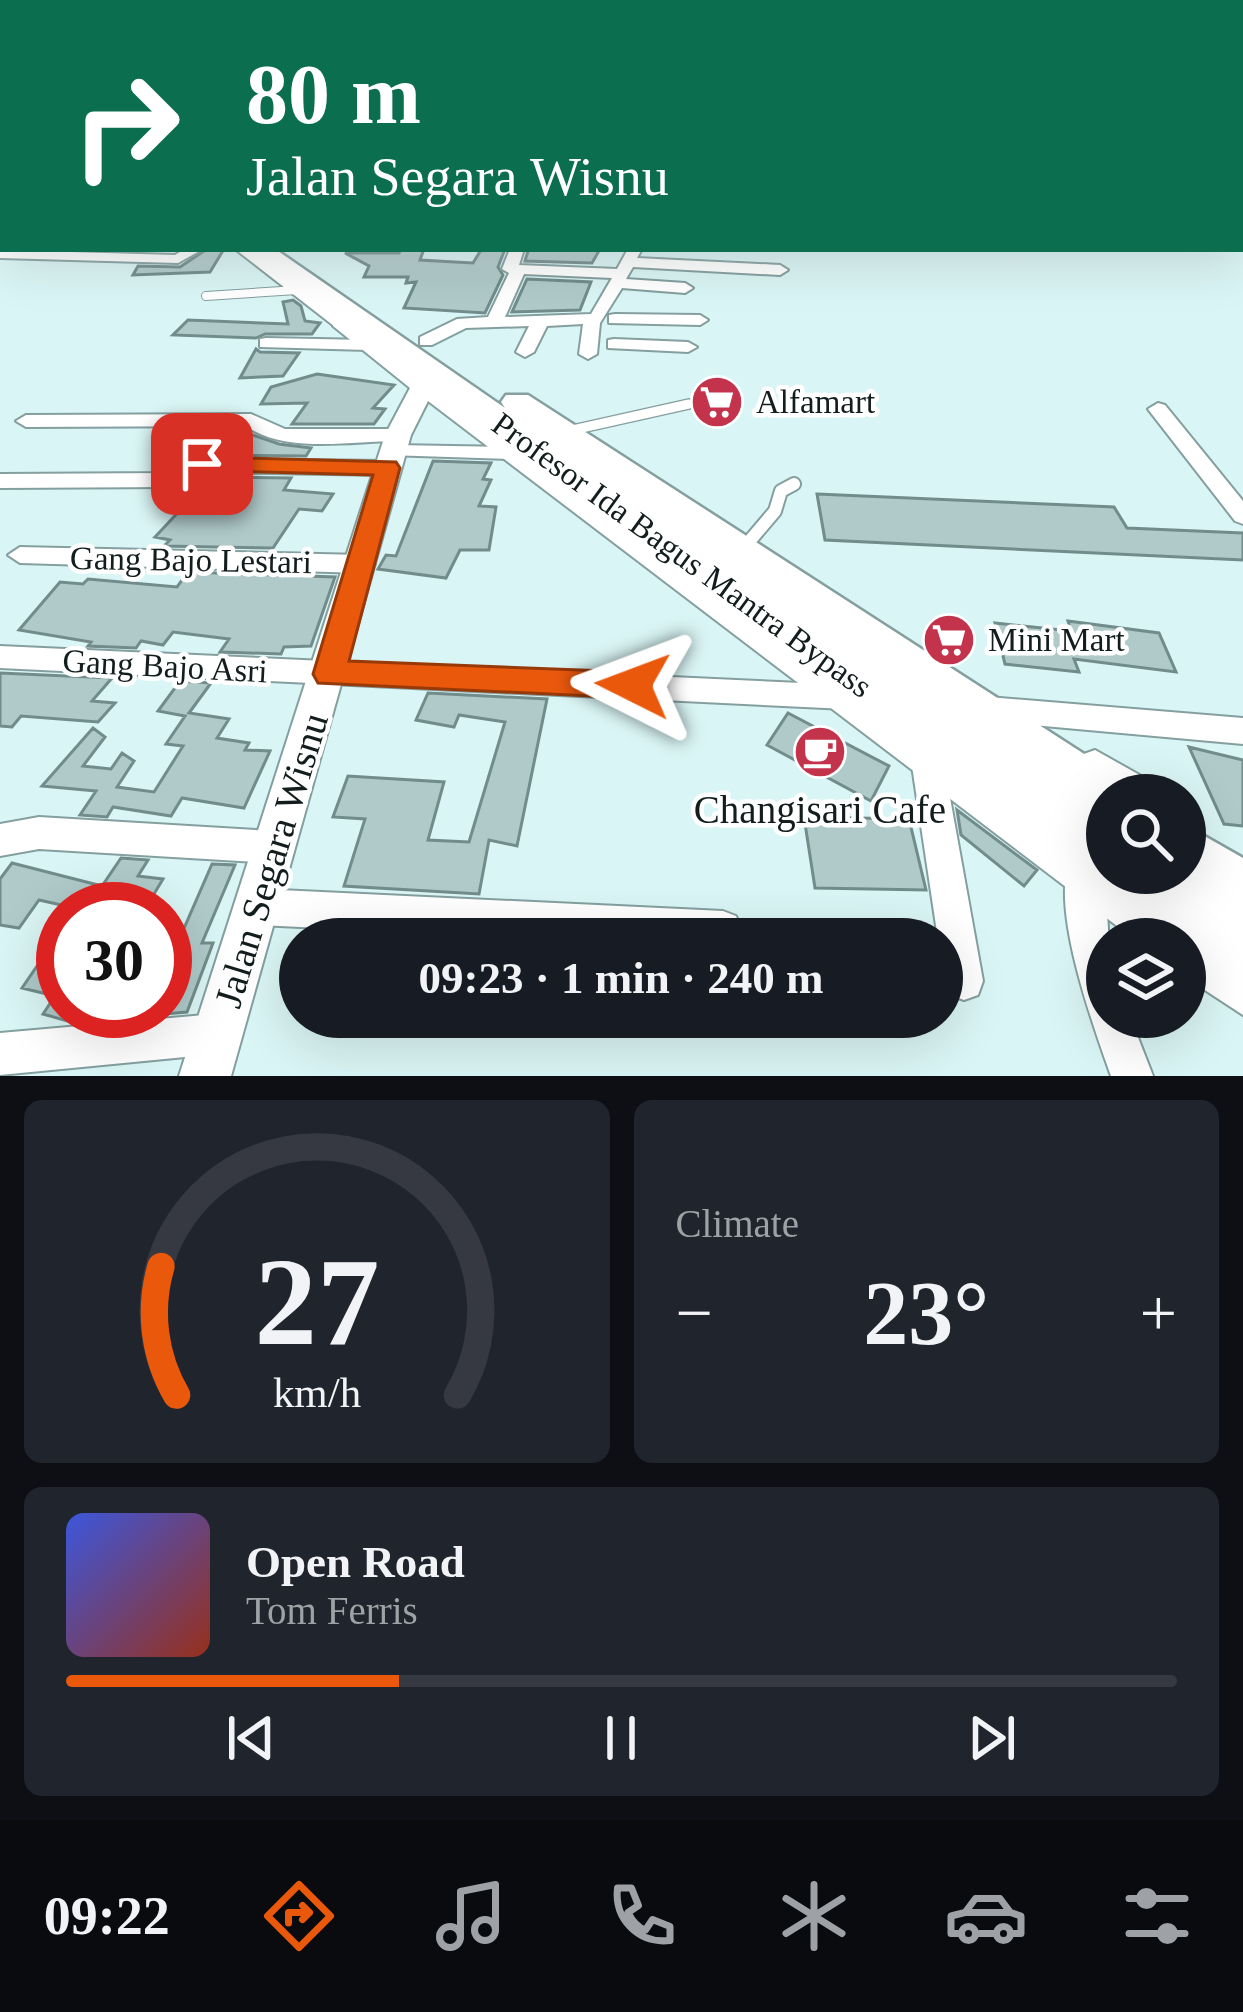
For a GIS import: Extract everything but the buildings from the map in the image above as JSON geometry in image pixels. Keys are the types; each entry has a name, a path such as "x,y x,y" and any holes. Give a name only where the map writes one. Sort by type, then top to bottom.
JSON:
{"highway":[{"name":"Profesor Ida Bagus Mantra Bypass","path":"264,252 341,314 561,432 1086,784"},
{"name":"Profesor Ida Bagus Mantra Bypass","path":"299,252 428,363 1086,853"},
{"path":"1206,866 1243,892"},
{"name":"Profesor Ida Bagus Mantra Bypass","path":"1147,894 1243,955"}],"street":[{"path":"0,254 178,259 191,252"},
{"path":"246,252 297,290 341,314 368,345"},
{"path":"516,252 510,268 518,270 780,269"},
{"path":"428,363 458,324 604,314 683,296 626,267"},
{"path":"588,354 626,267"},
{"path":"495,320 518,270"},
{"path":"604,314 700,320"},
{"path":"604,314 614,344 612,370"},
{"path":"525,352 541,320"},
{"path":"266,343 368,345 428,363 511,453 927,759 1086,856"},
{"path":"614,344 688,347"},
{"name":"Jalan Segara Wisnu","path":"205,1076 259,907 271,847 363,564 393,451 428,363"},
{"path":"1158,409 1243,516"},
{"path":"26,421 251,420 270,433 393,451"},
{"path":"0,481 166,480 202,464 393,451 511,453"},
{"name":"Gang Bajo Lestari","path":"20,555 363,564"},
{"path":"867,637 929,658 1106,774"},
{"name":"Gang Bajo Asri","path":"0,657 839,696 1243,730"},
{"path":"927,759 964,981"},
{"path":"0,840 39,833 271,847"},
{"path":"1206,840 1243,865"},
{"path":"1130,894 1152,918"},
{"path":"259,907 491,918"},
{"path":"1206,964 1243,991"},
{"path":"0,1054 216,1034"},
{"path":"1118,1038 1132,1076"}],"lane":[{"path":"206,296 297,290"},
{"path":"561,432 688,404"},
{"path":"741,551 775,511 781,491 794,484"}],"place":[{"name":"Alfamart","path":"717,402"},
{"name":"Mini Mart","path":"949,640"},
{"name":"Changisari Cafe","path":"820,752"}],"route":[{"path":"202,464 388,468 329,674 633,685"}]}
